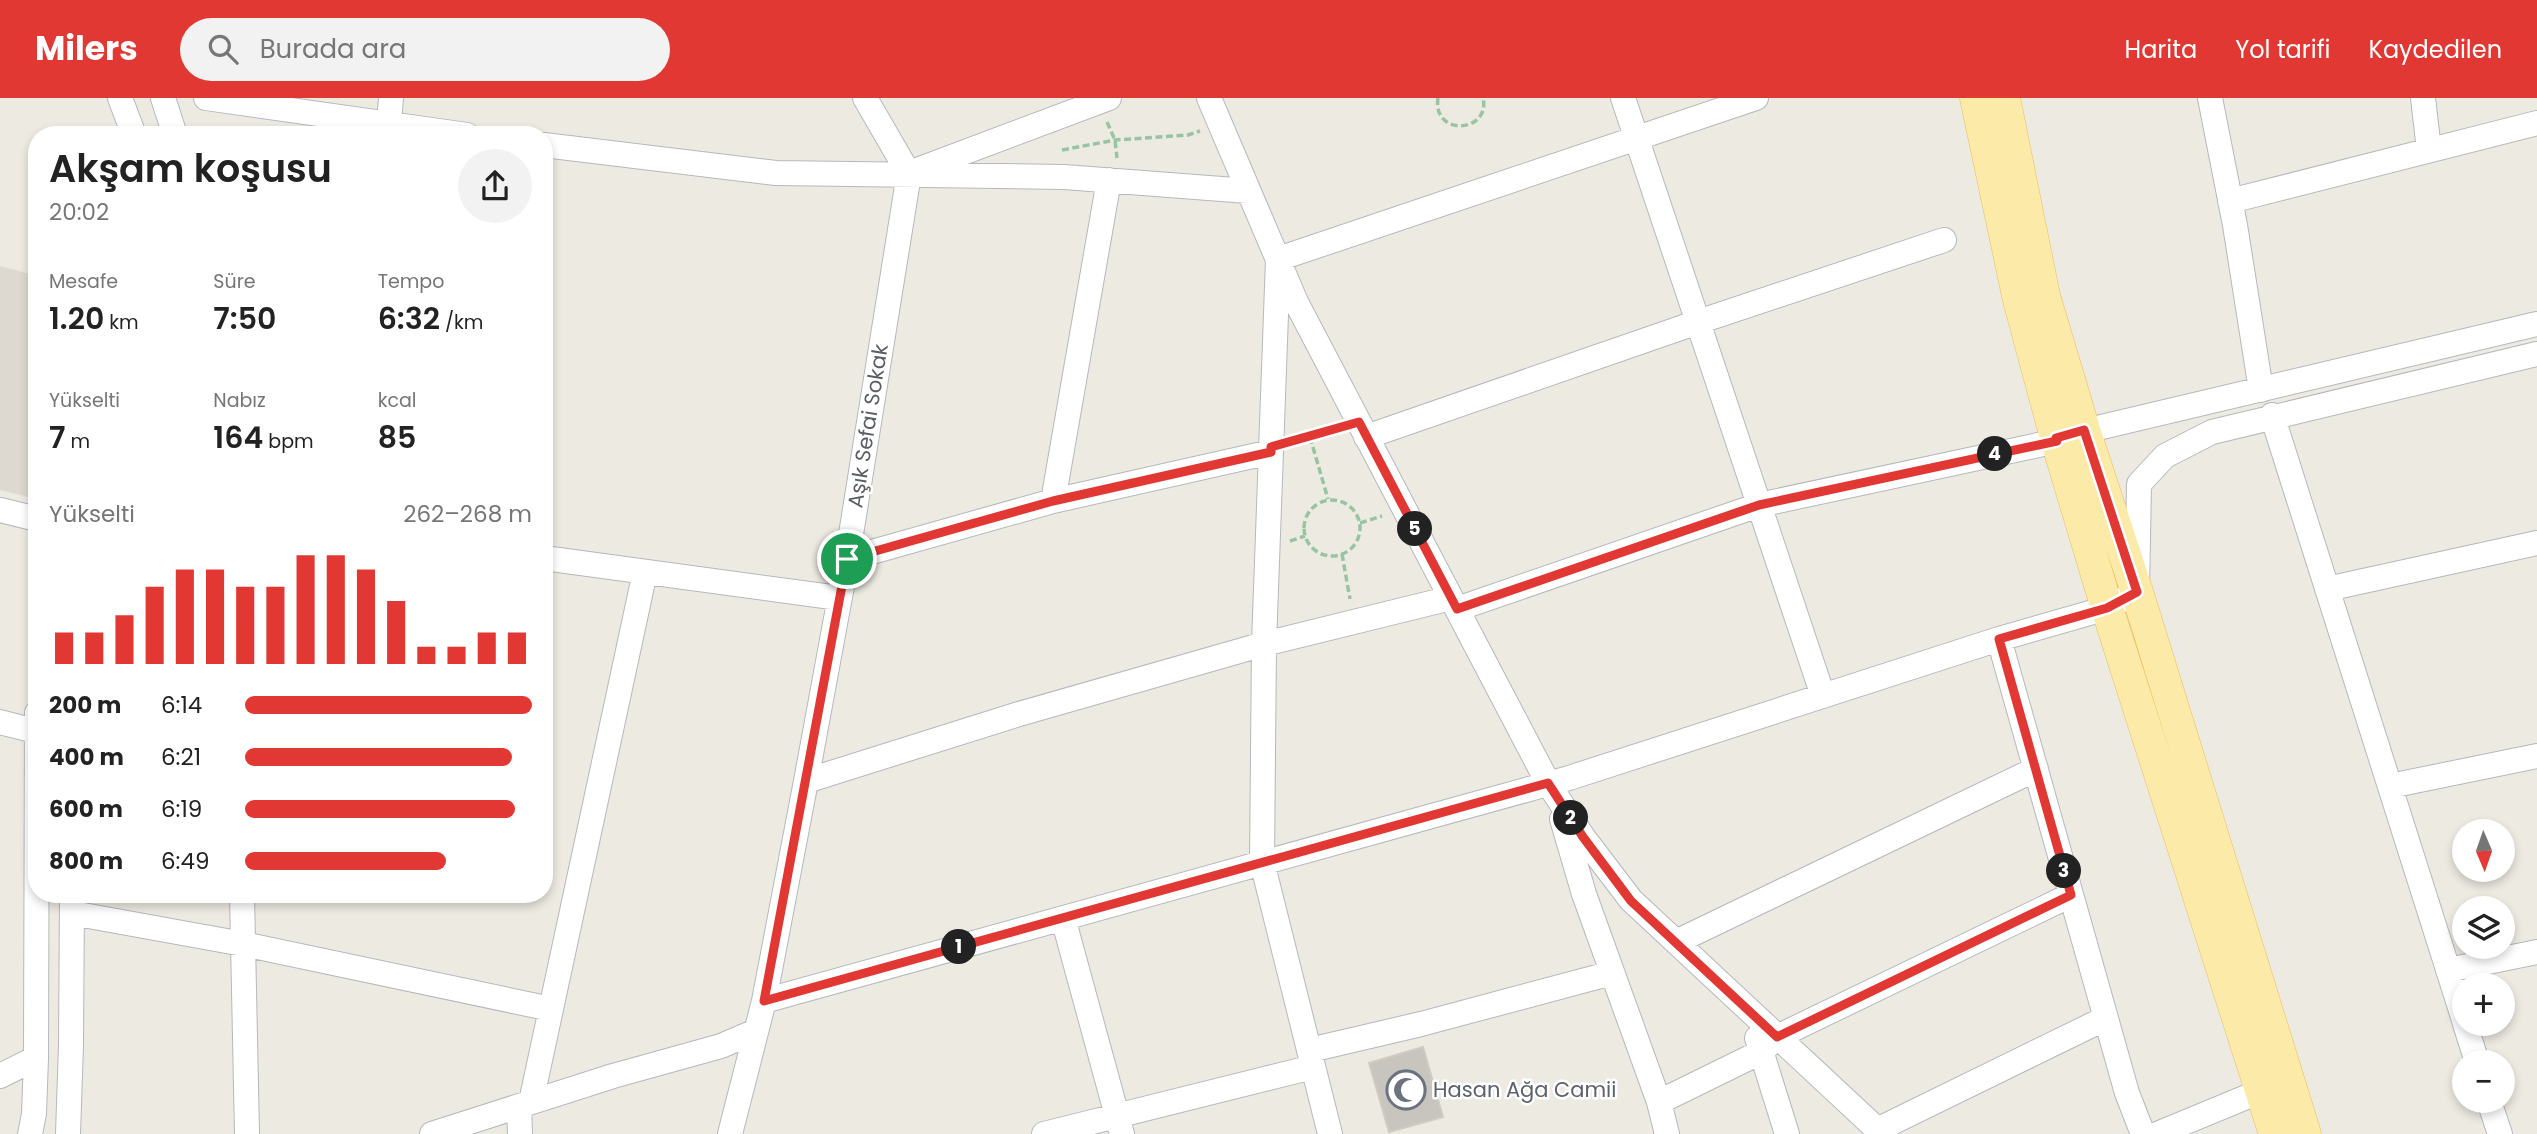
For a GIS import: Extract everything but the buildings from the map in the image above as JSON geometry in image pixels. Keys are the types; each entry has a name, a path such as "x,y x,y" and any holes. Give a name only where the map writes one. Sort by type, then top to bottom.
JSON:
{"main road":[{"path":"1976,98 2019,300 2066,437 2137,592 2305,1134"},
{"path":"2004,98 2044,296 2066,437 2107,608 2275,1134"}],"street":[{"path":"120,98 131,126"},
{"path":"163,98 172,126"},
{"path":"205,98 371,126"},
{"path":"389,126 391,98"},
{"path":"865,98 909,174"},
{"path":"909,174 1109,98"},
{"path":"1209,98 1296,302 1552,790 1631,901 1748,1009 1769,1044 1787,1134"},
{"path":"1623,98 1823,696"},
{"path":"1278,259 1756,98"},
{"path":"2210,98 2261,390"},
{"path":"2423,98 2429,150"},
{"path":"2230,201 2537,123"},
{"path":"553,146 776,173 1064,177 1248,191"},
{"name":"Aşık Sefai Sokak","path":"730,1134 764,1001 806,781 847,559 909,174"},
{"path":"1053,501 1109,180"},
{"path":"1362,429 1944,240"},
{"path":"1278,259 1264,644 1262,862 1330,1134"},
{"path":"806,781 1019,714 1264,644 1354,622 1454,604 1759,505 2066,437 2537,324"},
{"path":"764,1001 1262,862 1552,790 1823,696 1999,639 2107,608 2137,592 2139,484 2165,456 2211,432 2272,415 2537,354"},
{"path":"2272,415 2452,982"},
{"path":"847,559 1053,501 1271,450"},
{"path":"0,510 28,517"},
{"path":"2328,589 2537,543"},
{"path":"553,559 839,598"},
{"path":"520,1134 525,1104 551,1009 645,572"},
{"path":"1999,639 2127,1093 2143,1134"},
{"path":"0,722 28,722"},
{"path":"2390,786 2537,756"},
{"path":"1676,942 2036,769"},
{"path":"1552,790 1584,894 1659,1102 1667,1134"},
{"path":"1659,1102 1769,1044 2071,895"},
{"path":"30,1134 34,1114 36,1058 36,903"},
{"path":"242,903 247,1134"},
{"path":"68,1134 72,904 243,944 551,1009"},
{"path":"1063,918 1120,1124"},
{"path":"2448,970 2537,952"},
{"path":"1044,1134 1120,1124 1420,1024 1612,973"},
{"path":"1769,1044 1879,1132 2106,1018"},
{"path":"432,1134 613,1076 721,1046 757,1031"},
{"path":"0,1076 36,1058"},
{"path":"2157,1134 2261,1091"},
{"path":"2493,1113 2500,1134"}],"path":[{"path":"1436,98 1442,118 1449,124 1466,126 1480,117 1483,98"},
{"path":"1047,120 1062,150 1115,140 1188,135 1219,124"},
{"path":"1271,450 1310,437 1362,429"},
{"path":"1310,437 1328,499"},
{"path":"1328,499 1346,503 1357,514 1360,523 1357,541 1351,549 1342,554 1330,556 1320,553 1305,536 1304,522 1310,512 1328,499"},
{"path":"1342,554 1354,622"}],"shaded area":[{"path":"0,266 28,274 28,497 0,490"}],"place":[{"name":"Hasan Ağa Camii","path":"1406,1090"}],"route":[{"path":"1359,422 1457,609 1759,505 2057,441 2056,438 2084,430 2137,592 2107,608 1999,639 2071,895 1777,1037 1631,901 1583,837 1548,783 764,1001 847,559 1053,501 1271,452 1271,447 1359,422"}]}
